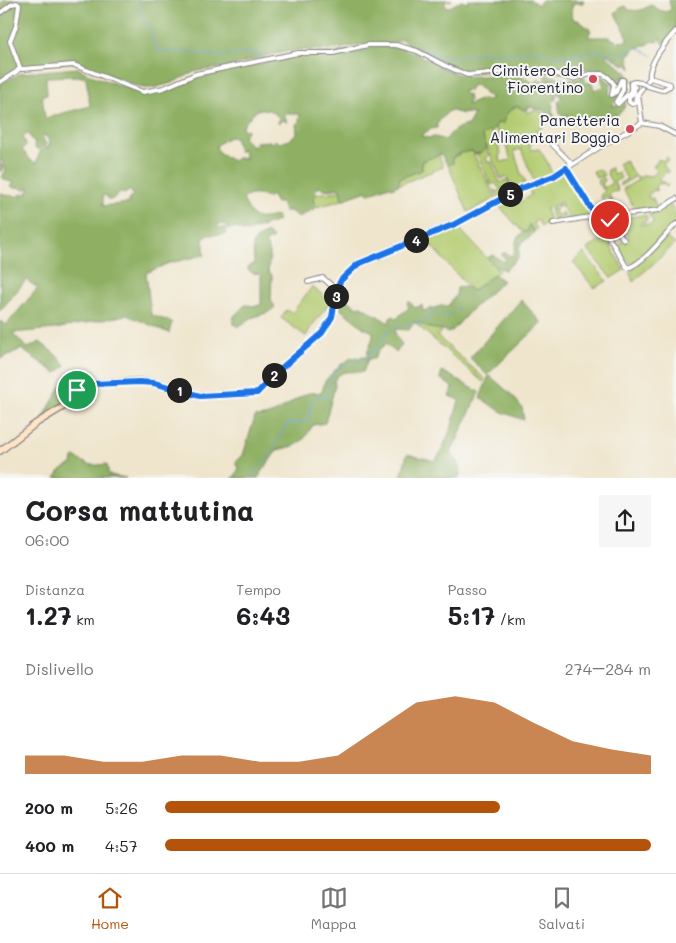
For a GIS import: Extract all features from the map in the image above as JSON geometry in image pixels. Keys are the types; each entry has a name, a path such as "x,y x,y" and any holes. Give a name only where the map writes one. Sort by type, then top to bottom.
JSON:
{"street":[{"path":"0,13 12,4 19,5 16,26 10,41 20,68"},
{"path":"635,82 634,92 629,96 630,103 635,103 636,96 650,78 650,71 656,57 676,31"},
{"path":"20,68 74,65 143,92 164,88 196,74 298,53 333,52 368,45 396,45 416,50 467,75 503,72 554,73 572,79 591,74 602,74 614,84 612,95 616,92 621,80 623,80 623,90 616,102 618,104 631,91 631,84 635,82 662,90 670,86 666,82 650,78"},
{"path":"0,82 20,68"},
{"path":"638,95 642,123"},
{"path":"0,451 35,424 63,407 77,390 92,384 154,383 200,396 257,393 278,371 322,333 332,317 337,288 346,274 358,264 455,224 522,188 554,176 642,123 659,126 676,135"},
{"path":"549,141 572,164"},
{"path":"566,168 628,268 645,256 676,224"},
{"path":"553,223 659,210 676,199"},
{"path":"610,217 610,220 624,240"},
{"path":"308,282 322,278 337,288"}],"green space":[{"path":"4,0 452,0 445,1 445,6 450,7 461,1 467,3 469,0 531,0 538,5 542,0 584,0 583,3 572,5 574,20 578,20 591,30 588,37 609,37 618,42 627,41 626,33 615,13 620,8 626,6 628,10 638,10 651,5 668,11 671,10 669,0 676,0 676,29 664,44 660,39 657,42 653,41 633,49 633,52 628,55 631,69 627,64 624,65 607,54 606,56 625,71 632,80 629,83 627,93 618,101 624,91 625,77 621,77 614,89 610,76 602,70 582,69 581,65 575,65 568,70 572,74 510,70 470,73 460,71 410,46 401,39 388,44 365,44 331,50 297,50 269,55 228,67 196,71 172,83 152,88 143,88 74,62 23,67 0,80 0,5"},
{"path":"365,47 389,47 411,52 442,68 467,76 509,74 525,78 533,83 537,80 554,81 545,78 545,75 569,80 584,76 586,83 592,82 594,90 604,87 600,74 611,83 609,93 611,96 616,94 622,81 621,91 612,106 618,105 625,99 623,109 616,117 613,115 610,119 608,117 602,120 598,117 594,120 577,120 585,124 574,123 568,116 560,114 558,101 563,95 561,97 560,94 556,94 556,99 552,103 554,119 539,109 528,107 527,110 517,106 507,113 504,123 497,123 494,130 482,135 487,147 481,153 475,154 472,151 461,153 452,158 453,163 448,165 441,154 422,161 422,170 400,178 398,185 392,188 389,186 369,194 367,191 342,200 340,188 329,190 317,187 313,201 317,207 299,217 290,211 284,211 281,203 276,203 271,195 268,198 255,195 246,197 243,199 253,215 259,218 277,216 278,221 247,232 235,228 228,229 226,225 220,224 219,228 226,228 226,234 208,235 203,239 205,255 169,263 146,273 151,315 172,322 169,333 127,315 55,329 12,333 28,348 40,342 55,354 66,366 56,373 21,349 0,359 0,321 6,325 38,288 26,280 0,311 0,192 4,195 17,196 20,199 22,198 19,196 21,194 28,193 29,187 24,190 19,187 14,188 11,186 14,183 2,177 6,170 2,160 0,162 0,84 21,73 78,68 90,75 144,94 166,91 202,76 264,63 280,57 297,54 334,53","holes":["78,76 86,78 90,106 45,118 42,95 47,95 46,77","475,85 492,98 489,100 482,99 467,105 468,95 464,94 463,91 470,90 471,86","260,109 269,110 279,117 278,123 283,120 287,122 286,111 289,114 300,114 299,122 296,124 297,132 290,140 279,143 276,140 271,144 270,141 256,142 255,145 250,145 243,137 248,129 244,130 242,127 253,113","450,110 474,114 468,125 455,130 446,140 421,136 430,129 437,128 437,123","28,133 32,141 35,141 34,147 39,150 46,145 43,135 47,137 50,143 48,148 44,148 40,152 36,163 29,159 22,149 26,146 25,141 22,139","230,137 235,138 239,151 244,151 245,158 237,158 233,161 220,154 216,147 219,143","130,190 133,195 128,200 129,203 103,206 102,196 106,195 111,200 121,192 124,194"]},
{"path":"517,106 524,109 527,113 535,109 550,117 542,116 542,119 546,121 540,130 536,129 539,135 530,139 532,144 529,146 531,150 539,149 548,163 552,175 534,181 521,149 514,151 526,183 517,187 510,183 507,176 501,179 482,135 492,131 501,153 499,156 501,162 511,160 505,143 502,144 495,127 497,123 504,123 507,113"},
{"path":"486,148 489,156 486,158 488,163 491,161 500,183 507,179 510,186 507,185 502,188 505,194 498,197 494,189 497,192 500,189 495,183 491,185 477,154"},
{"path":"472,151 496,198 468,212 448,165 453,163 452,158 461,153"},
{"path":"439,155 443,167 398,185 400,178 422,170 422,161"},
{"path":"667,157 669,159 663,165 669,172 666,172 659,178 660,182 665,182 668,186 666,187 662,183 655,186 657,191 654,190 648,195 650,199 653,198 657,209 635,209 623,189 638,180 636,176 620,186 620,183 627,179 618,164 625,160 634,175 641,178 643,175 652,176 657,171 653,167 659,159 662,161"},
{"path":"0,162 4,169 0,172"},
{"path":"611,168 614,175 618,172 621,178 614,182 618,191 609,194 617,212 615,212 607,196 602,199 600,195 605,192 597,181 602,178 601,176 596,178 593,171 601,170 605,181 602,183 604,188 612,183 607,174 607,170"},
{"path":"566,170 591,215 569,219 565,210 559,205 562,205 561,202 546,209 550,220 541,227 538,220 533,223 537,229 534,232 533,229 527,233 521,230 497,204 513,196 519,203 531,195 529,189 527,190 526,188"},
{"path":"341,191 342,200 317,207 313,201 316,194"},
{"path":"670,204 676,214 676,222 632,265 627,260 625,261 617,247 629,237 626,232 621,235 611,219 646,215 647,220 640,224 648,225 654,222 648,214 659,213"},
{"path":"559,205 554,211 558,216 562,212 565,217 553,219 550,209"},
{"path":"529,224 534,232 519,247 519,257 505,270 496,267 487,258 493,255 504,262 506,259 501,255 505,252 510,256 514,253 517,238 524,231 527,232"},
{"path":"457,226 499,271 472,291 426,240"},
{"path":"268,233 273,239 265,242 270,253 268,272 272,275 271,300 275,307 269,312 251,318 238,327 233,323 234,316 245,305 261,305 261,274 253,273 248,270 248,267 254,264 253,243 257,238"},
{"path":"606,237 624,270 611,278 587,249"},
{"path":"665,237 675,244 633,282 630,272"},
{"path":"584,253 607,281 594,288 573,262"},
{"path":"494,274 503,281 471,310 452,331 447,333 414,322 409,330 396,329 396,337 402,344 396,352 385,344 378,351 374,359 368,359 363,372 346,372 336,377 325,423 313,425 299,444 277,450 258,478 232,478 239,468 235,463 243,455 255,417 277,412 306,394 322,392 325,381 338,367 351,358 367,357 373,332 364,328 339,308 339,295 389,323 390,318 394,316 397,319 409,308 407,303 409,301 415,308 422,305 423,311 448,306 456,295 457,288 464,286 473,291"},
{"path":"311,286 331,301 306,336 281,318 286,310 292,313"},
{"path":"521,300 542,323 487,375 470,358"},
{"path":"414,322 424,324 429,328 443,329 437,336 485,379 483,382"},
{"path":"442,371 479,392 451,453 460,467 459,477 401,478 407,454 435,461 452,426 459,400 449,396 453,388 440,378"},
{"path":"489,375 513,396 522,408 524,420 502,412 480,398"},
{"path":"64,381 73,388 60,407 43,418"},
{"path":"75,457 90,465 107,464 109,475 126,478 55,478 61,470 72,464"}],"waterway":[{"path":"139,0 143,22 148,24 157,50 218,56 252,53 264,56"},
{"path":"416,50 418,48 443,57 469,56 487,52 493,54 520,53 533,50 567,56 598,51"},
{"path":"599,51 610,53 616,57 629,50 639,48 653,56"},
{"path":"338,54 369,49"},
{"path":"293,56 304,55"},
{"path":"269,62 275,60"},
{"path":"251,476 269,457 287,423 295,424 309,420 311,405 317,396 326,397 332,375 337,369 362,360 375,349 393,328 426,321 431,313 441,313 446,317 459,308"},
{"path":"451,454 461,470 459,478"}],"place":[{"name":"Cimitero del Fiorentino","path":"593,79"},
{"name":"Panetteria Alimentari Boggio","path":"630,129"}],"route":[{"path":"77,390 92,384 139,382 154,383 200,396 257,393 263,389 278,371 312,344 322,333 332,317 337,288 341,280 358,264 455,224 470,214 522,188 554,176 566,168 597,218 610,217 610,220"}]}
